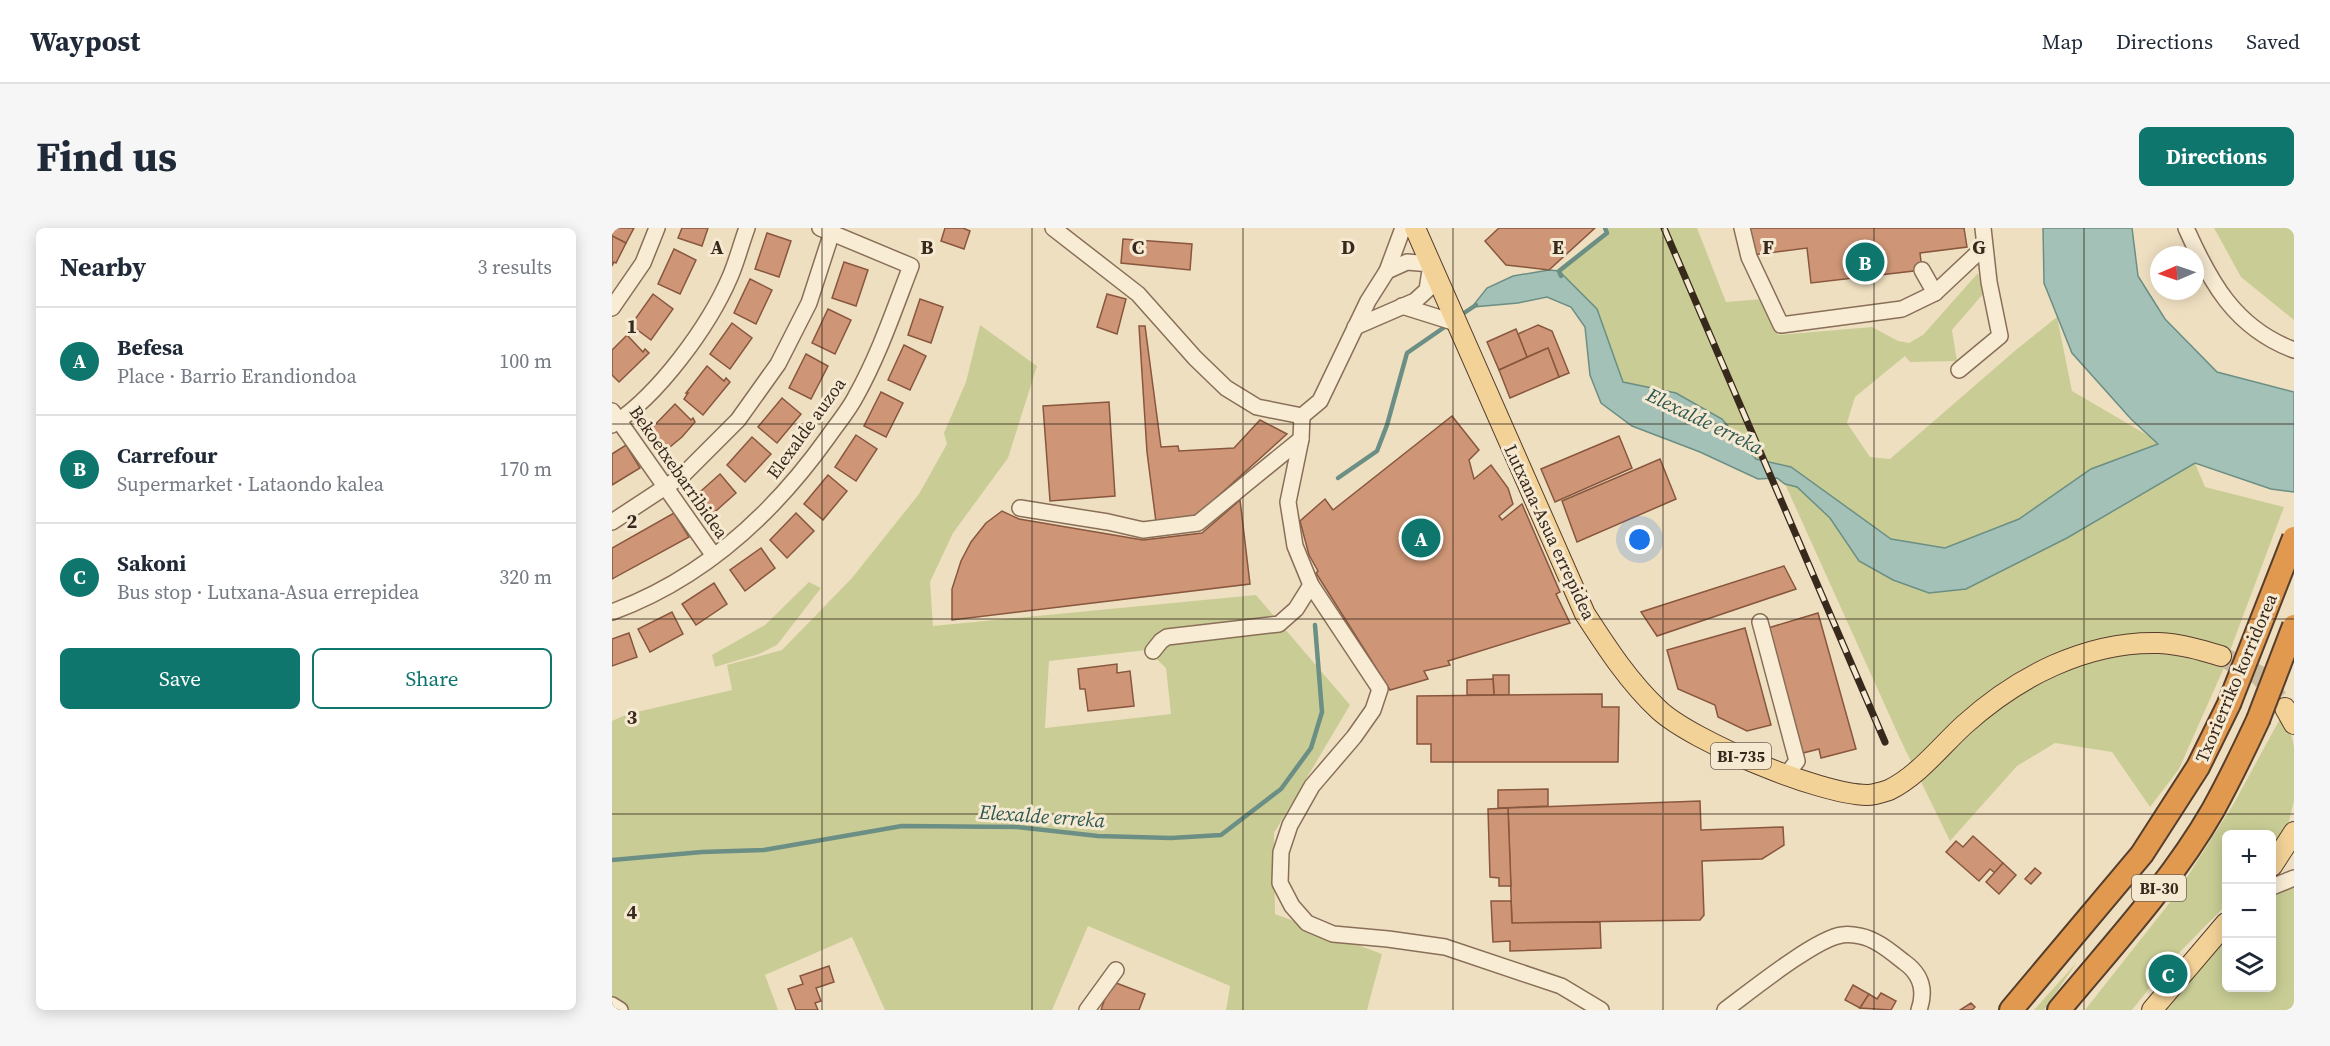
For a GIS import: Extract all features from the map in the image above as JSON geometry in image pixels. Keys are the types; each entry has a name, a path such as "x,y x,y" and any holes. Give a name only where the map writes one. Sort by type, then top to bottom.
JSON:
{"highway":[{"name":"Txorierriko korridorea","path":"2011,1010 2142,854 2198,767 2229,704 2294,538"},
{"name":"Txorierriko korridorea","path":"2059,1010 2139,913 2191,844 2217,802 2258,720 2294,626"}],"main road":[{"name":"BI-735","path":"1415,228 1456,323"},
{"name":"Lutxana-Asua errepidea","path":"1456,323 1585,614 1622,669 1660,711 1689,732 1749,760 1838,791 1869,796 1889,790 1909,777 1984,707 2024,681 2091,650 2128,644 2160,643 2187,646 2221,656"},
{"path":"2276,859 2294,832"},
{"path":"2152,1010 2222,928"}],"street":[{"path":"612,308 643,263 657,228"},
{"path":"614,419 633,409 675,365 709,315 730,277 747,228"},
{"path":"1053,228 1138,294 1195,358 1226,388 1257,407 1302,416"},
{"path":"1402,228 1387,271 1368,301 1320,401 1302,416 1301,439 1288,502 1295,546 1311,585 1380,689 1373,710 1354,737 1312,786 1290,825 1281,852 1280,883 1292,906 1307,923 1333,934 1445,947 1561,986 1601,1010"},
{"path":"1742,228 1749,257 1781,325 1902,309 1935,293 1984,247"},
{"path":"1959,370 2000,336 1984,247 1983,228"},
{"path":"2186,228 2218,292 2249,324 2294,351"},
{"path":"612,522 682,476 732,427 778,364 809,303 826,230"},
{"name":"Elexalde auzoa","path":"612,612 636,603 688,574 748,530 791,485 856,398 911,266 826,230"},
{"path":"1355,327 1415,301 1427,290 1431,264 1407,262 1387,271"},
{"path":"1922,270 1935,293"},
{"path":"1402,306 1456,323"},
{"name":"Bekoetxebarribidea","path":"614,419 714,556"},
{"path":"1020,508 1143,530 1198,523 1301,439"},
{"path":"1153,651 1161,640 1167,637 1279,624 1296,609 1311,585"},
{"path":"1760,622 1797,760 1787,774"},
{"path":"2276,885 2294,878"},
{"path":"1725,1010 1813,948 1841,934 1862,936 1881,945 1913,968 1921,980 1923,990 1919,1010"},
{"path":"1087,1010 1116,970"},
{"path":"612,1005 620,1010"}],"green space":[{"path":"1605,228 1697,228 1726,302 1763,299 1778,335 1872,327 1898,341 1909,343 1923,335 1978,273 1983,294 1952,330 1957,361 1910,362 1905,356 1855,397 1847,423 1870,457 1890,459 2057,317 2072,391 2195,463 2205,487 2284,507 2222,672 2179,769 2150,807 2112,752 2055,743 2017,766 1950,841 1902,743 1785,484 1797,487 1830,518 1859,561 1929,593 1966,589 2067,538 2119,506 2091,469 2019,519 1945,548 1891,539 1792,467 1756,459 1722,419 1676,393 1623,382 1597,309 1559,271 1607,233"},
{"path":"2214,228 2294,228 2294,320 2241,277"},
{"path":"980,325 1037,366 1008,458 953,533 930,582 933,626 1256,595 1350,705 1274,833 1275,914 1382,954 1367,1010 1226,1010 1230,986 1088,926 1052,1010 885,1010 852,937 765,975 778,1010 621,1010 621,1003 612,997 612,721 628,714 732,690 727,665 782,650 852,578 919,494 947,444 944,433 966,382","holes":["1147,650 1166,668 1171,714 1045,728 1049,661"]},
{"path":"809,582 821,588 777,645 759,654 715,667 712,655 765,625"},
{"path":"2281,717 2292,737 2294,747 2294,801 2289,821 2276,844 2276,830 2222,830 2222,909 2170,962 2132,1010 2085,1010 2175,896 2233,805"},
{"path":"2294,878 2294,1010 2152,1010 2222,928 2222,992 2276,992 2276,885"},
{"path":"2077,962 2044,1010 2034,1010"}],"water":[{"path":"2043,228 2132,228 2138,276 2150,295 2150,300 2153,300 2165,319 2217,372 2294,392 2294,492 2271,489 2195,463 2067,538 1966,589 1929,593 1893,580 1859,561 1830,518 1797,487 1785,484 1777,478 1758,479 1700,452 1632,426 1601,403 1590,375 1585,327 1571,307 1547,297 1518,303 1472,307 1487,288 1513,276 1549,270 1559,271 1597,309 1623,382 1676,393 1722,419 1756,459 1791,467 1891,539 1945,548 2019,519 2091,469 2158,444 2131,419 2072,353 2044,283"}],"building":[{"path":"612,228 634,228 626,243 612,236"},
{"path":"682,228 708,228 702,246 678,238"},
{"path":"945,228 963,228 970,231 964,249 941,241"},
{"path":"1499,228 1595,228 1549,270 1506,265 1485,241"},
{"path":"1749,228 1964,228 1967,247 1920,253 1922,270 1811,283 1807,248 1752,255"},
{"path":"767,233 791,241 779,277 755,269"},
{"path":"612,236 626,243 616,263 614,262 612,266"},
{"path":"1123,239 1192,244 1190,270 1121,263"},
{"path":"674,249 696,260 680,294 658,284"},
{"path":"844,262 868,270 856,306 832,298"},
{"path":"750,279 772,290 756,324 734,313"},
{"path":"653,294 673,309 651,340 631,325"},
{"path":"1107,294 1126,299 1117,334 1097,327"},
{"path":"920,299 943,307 931,343 908,335"},
{"path":"828,309 851,320 835,354 812,343"},
{"path":"732,323 752,338 730,369 710,354"},
{"path":"1538,325 1552,331 1569,373 1559,377 1548,348 1527,357 1518,334"},
{"path":"1139,326 1145,326 1161,447 1178,446 1179,451 1234,448 1260,420 1287,434 1194,518 1156,522 1147,452"},
{"path":"1516,329 1527,357 1499,370 1487,342"},
{"path":"627,335 643,352 645,349 649,353 619,382 612,375 612,350"},
{"path":"904,345 926,356 910,390 888,380"},
{"path":"1548,348 1559,377 1510,398 1499,370"},
{"path":"806,354 828,366 811,399 789,388"},
{"path":"707,366 724,381 726,378 730,382 703,415 684,399"},
{"path":"881,392 903,403 886,437 864,426"},
{"path":"782,398 801,414 777,443 758,427"},
{"path":"1109,402 1115,496 1050,501 1043,406"},
{"path":"675,404 695,422 665,451 647,433"},
{"path":"1452,416 1479,450 1469,460 1474,479 1491,465 1508,488 1513,504 1499,516 1502,520 1522,504 1560,592 1556,594 1570,623 1448,661 1450,665 1424,671 1428,679 1390,690 1316,573 1318,571 1309,555 1300,521 1325,499 1333,510"},
{"path":"856,435 877,449 856,481 835,467"},
{"path":"1619,436 1632,468 1555,502 1541,469"},
{"path":"752,437 771,454 745,482 727,465"},
{"path":"626,445 640,468 612,485 612,454"},
{"path":"1660,459 1676,499 1577,542 1562,501"},
{"path":"720,474 736,493 708,518 692,499"},
{"path":"828,475 847,491 823,520 804,504"},
{"path":"1240,500 1250,584 952,620 952,589 961,561 971,542 986,523 1002,511 1019,519 1143,540 1202,533"},
{"path":"674,513 689,537 612,579 612,548"},
{"path":"796,513 814,531 787,558 770,540"},
{"path":"761,548 775,568 745,591 730,570"},
{"path":"1784,566 1796,589 1657,636 1641,612"},
{"path":"714,583 727,604 696,625 682,604"},
{"path":"672,612 683,634 650,652 638,629"},
{"path":"1818,613 1856,749 1821,758 1819,749 1803,753 1768,628"},
{"path":"1745,628 1771,725 1747,731 1718,717 1715,705 1678,689 1667,650"},
{"path":"629,633 637,657 612,666 612,639"},
{"path":"1117,664 1117,673 1130,671 1134,706 1088,711 1085,689 1080,689 1078,669"},
{"path":"1493,675 1509,675 1509,695 1494,695"},
{"path":"1493,679 1494,695 1467,695 1467,680"},
{"path":"1602,694 1602,707 1619,707 1618,762 1431,762 1431,744 1417,744 1417,696"},
{"path":"1548,789 1548,806 1498,808 1498,790"},
{"path":"1700,801 1701,830 1783,827 1784,845 1762,859 1702,861 1704,915 1700,920 1512,923 1508,808"},
{"path":"1508,808 1511,886 1499,886 1499,878 1490,877 1488,809"},
{"path":"1973,836 2003,863 1995,873 1990,869 1979,881 1946,852 1956,841 1963,847"},
{"path":"2003,863 2016,875 1999,894 1986,882"},
{"path":"2035,868 2041,873 2031,884 2025,879"},
{"path":"1491,901 1511,901 1512,923 1600,922 1601,948 1510,951 1510,941 1493,942"},
{"path":"829,966 834,982 816,988 821,1001 815,1003 818,1010 796,1010 788,989 803,984 800,976"},
{"path":"1111,981 1145,994 1139,1010 1101,1010"},
{"path":"1853,985 1869,994 1860,1008 1845,1000"},
{"path":"1881,993 1896,1001 1891,1010 1860,1008 1869,994 1877,999"},
{"path":"1971,1003 1975,1007 1972,1010 1960,1010"}],"waterway":[{"path":"1561,276 1559,271 1607,233 1605,228"},
{"name":"Elexalde erreka","path":"1458,317 1476,305"},
{"name":"Elexalde erreka","path":"1338,478 1377,451 1387,425 1407,353 1449,324"},
{"name":"Elexalde erreka","path":"612,860 702,852 764,850 902,826 1017,827 1098,836 1171,838 1221,835 1281,789 1311,748 1322,712 1315,625"}],"tunnel":[{"path":"2221,656 2260,676 2278,699"}],"railway":[{"path":"1664,228 1885,742"}],"place":[{"name":"Carrefour","path":"1865,262"},
{"name":"Befesa","path":"1421,538"},
{"name":"Sakoni","path":"2168,974"}]}
